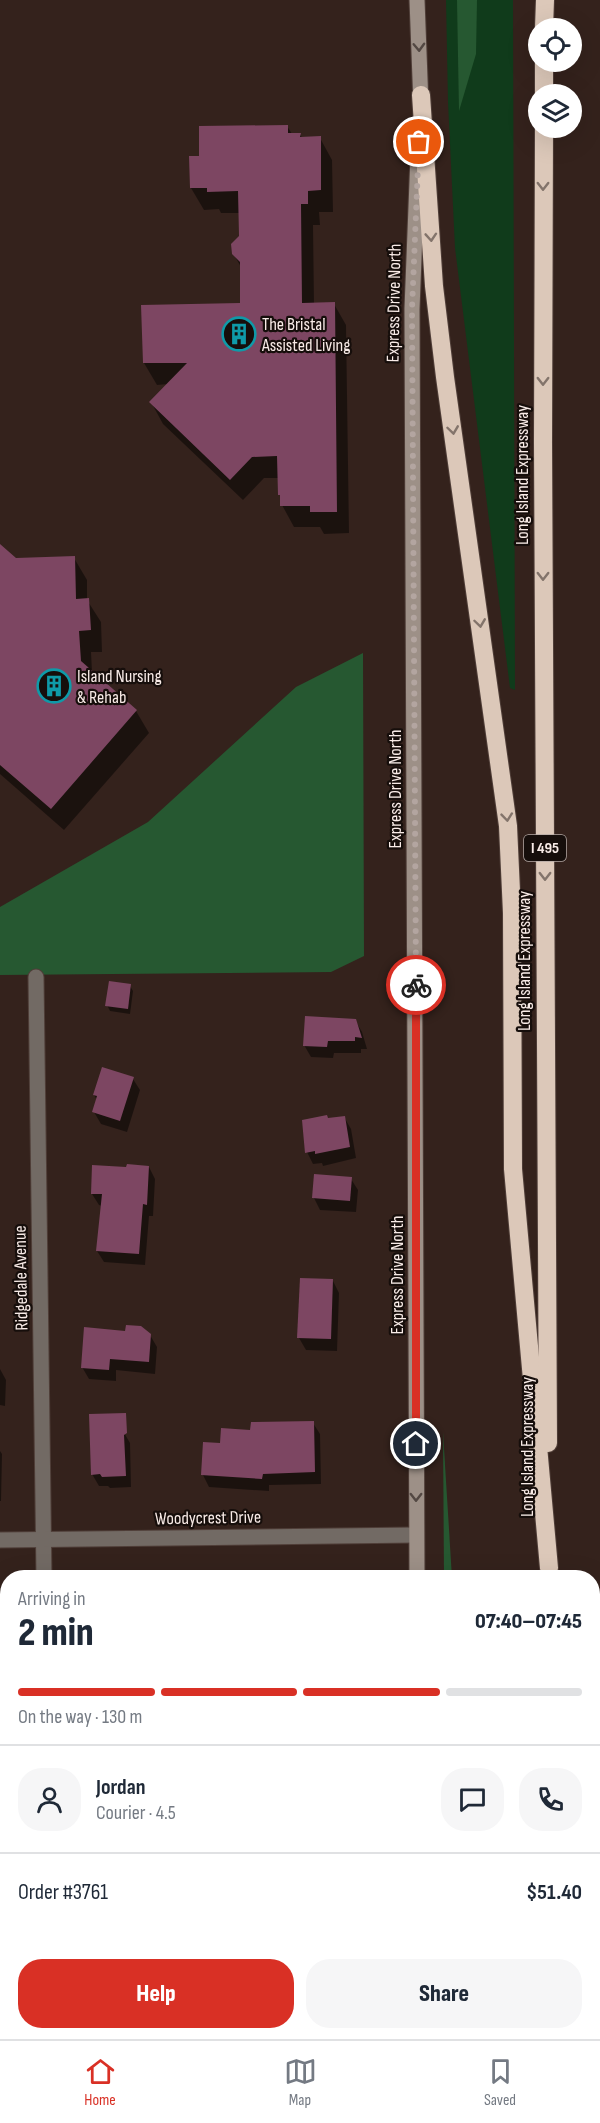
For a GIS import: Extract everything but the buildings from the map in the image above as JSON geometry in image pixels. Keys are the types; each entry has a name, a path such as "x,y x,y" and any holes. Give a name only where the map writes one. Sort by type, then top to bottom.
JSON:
{"highway":[{"path":"544,18 545,0"},
{"path":"421,94 434,286 508,826 512,913 513,1169 549,1570"},
{"name":"Long Island Expressway","path":"543,138 549,1570"}],"main road":[{"name":"Express Drive North","path":"417,0 421,94 412,309 417,1570"}],"street":[{"name":"Ridgedale Avenue","path":"36,977 44,1570"},
{"name":"Woodycrest Drive","path":"0,1540 416,1535"}],"green space":[{"path":"446,0 513,0 515,690 510,688 455,248"},
{"path":"457,0 477,0 476,54 459,111"},
{"path":"363,653 364,956 331,972 0,975 0,907 148,822 296,687"},
{"path":"443,1432 452,1570 444,1570"}],"way so far":[{"path":"416,985 412,309 419,142"}],"place":[{"name":"The Bristal Assisted Living","path":"239,334"},
{"name":"Island Nursing & Rehab","path":"54,686"}],"route":[{"path":"416,985 416,1444"}]}
